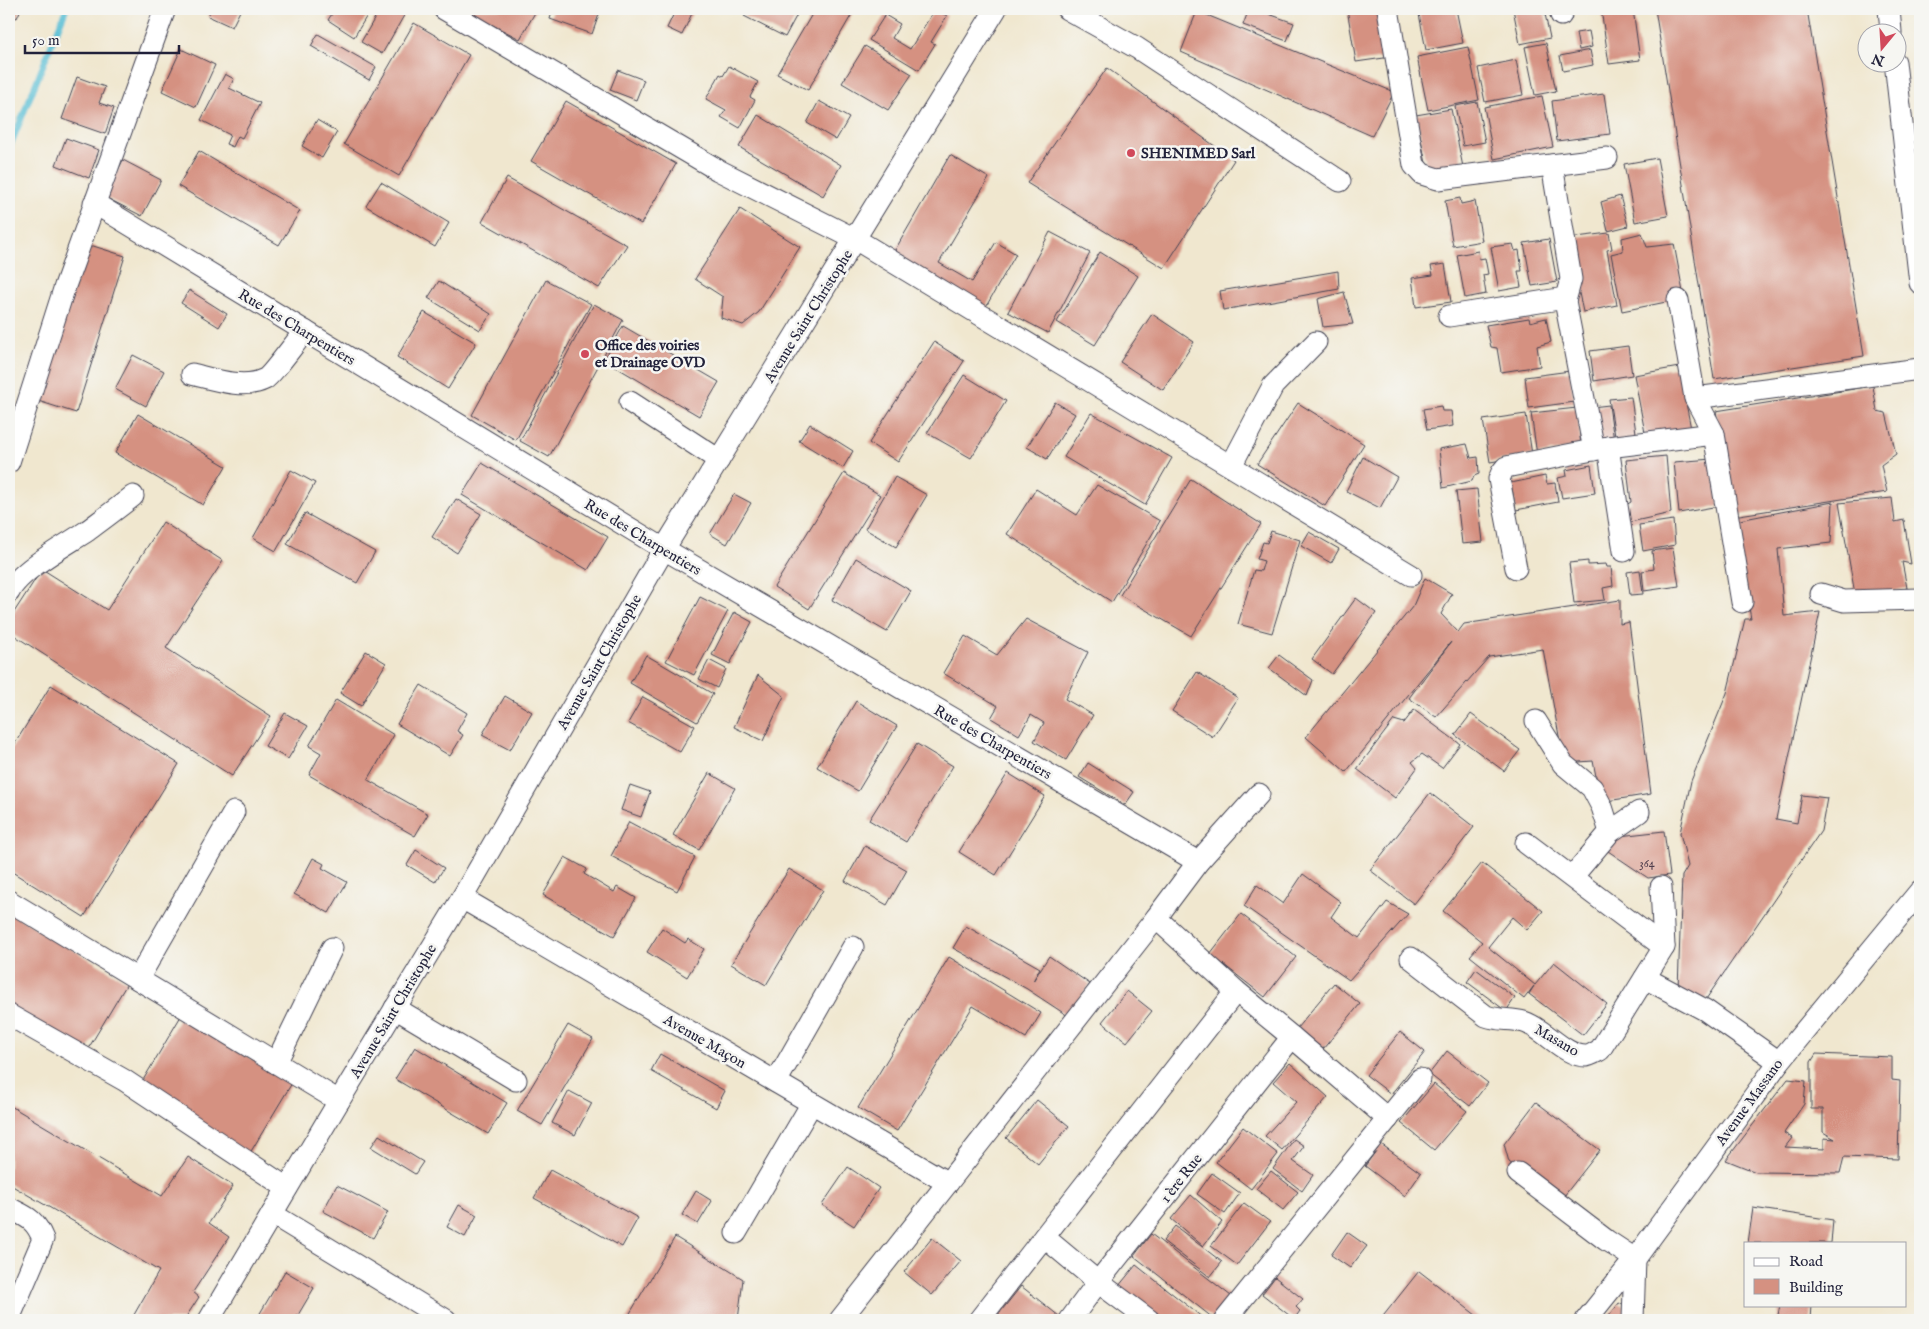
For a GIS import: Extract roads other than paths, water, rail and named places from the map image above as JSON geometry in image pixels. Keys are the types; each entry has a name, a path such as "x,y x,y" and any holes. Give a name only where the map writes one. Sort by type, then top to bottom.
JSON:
{"street":[{"path":"9,462 65,286 165,9"},
{"path":"444,9 718,170 855,239 1411,575"},
{"name":"Avenue Saint Christophe","path":"209,1320 339,1100 462,898 664,549 996,9"},
{"path":"1067,9 1137,48 1340,181"},
{"path":"1388,9 1414,165 1422,174 1438,179 1607,158"},
{"path":"1889,9 1890,22"},
{"path":"1896,72 1920,283"},
{"path":"1552,165 1571,279 1565,301 1624,550"},
{"name":"Rue des Charpentiers","path":"94,203 664,549 1198,862"},
{"path":"1449,316 1559,299 1565,301"},
{"path":"1678,300 1695,398 1714,434 1742,602"},
{"path":"192,374 228,382 247,383 266,379 305,331"},
{"path":"1231,466 1273,386 1316,342"},
{"path":"1695,398 1920,369"},
{"path":"630,402 719,460"},
{"path":"1516,568 1499,479 1506,467 1601,448 1714,434"},
{"path":"9,592 12,585 43,560 134,496"},
{"path":"1821,594 1844,601 1920,600"},
{"path":"1536,721 1563,764 1592,788 1602,806 1610,832"},
{"path":"840,1320 1198,862 1259,794"},
{"path":"138,979 234,812"},
{"path":"1572,877 1610,832 1639,812"},
{"path":"1526,843 1664,947"},
{"path":"1662,887 1664,947"},
{"name":"Avenue Massano","path":"1586,1320 1635,1259 1778,1062 1920,891"},
{"name":"Avenue Maçon","path":"462,898 948,1183"},
{"path":"9,901 339,1100"},
{"path":"1156,918 1236,991 1388,1120"},
{"path":"776,1082 853,947"},
{"name":"Masano","path":"1411,958 1486,1016 1498,1020 1526,1022 1574,1054 1587,1057 1600,1050 1664,947"},
{"path":"276,1063 332,948"},
{"path":"1645,978 1705,1010 1778,1062"},
{"path":"979,1320 1236,991"},
{"path":"395,1008 516,1080"},
{"path":"9,1016 124,1080 287,1188"},
{"name":"1 ère Rue","path":"1070,1320 1292,1037"},
{"path":"1225,1320 1420,1079"},
{"path":"736,1233 812,1103"},
{"path":"1518,1173 1606,1240 1635,1259 1634,1320"},
{"path":"9,1208 32,1219 43,1239 9,1319"},
{"path":"272,1214 446,1320"},
{"path":"1044,1237 1098,1282 1149,1320"}],"waterway":[{"path":"9,149 66,9"}],"place":[{"name":"SHENIMED Sarl","path":"1131,153"},
{"name":"Office des voiries et Drainage OVD","path":"585,354"}]}
